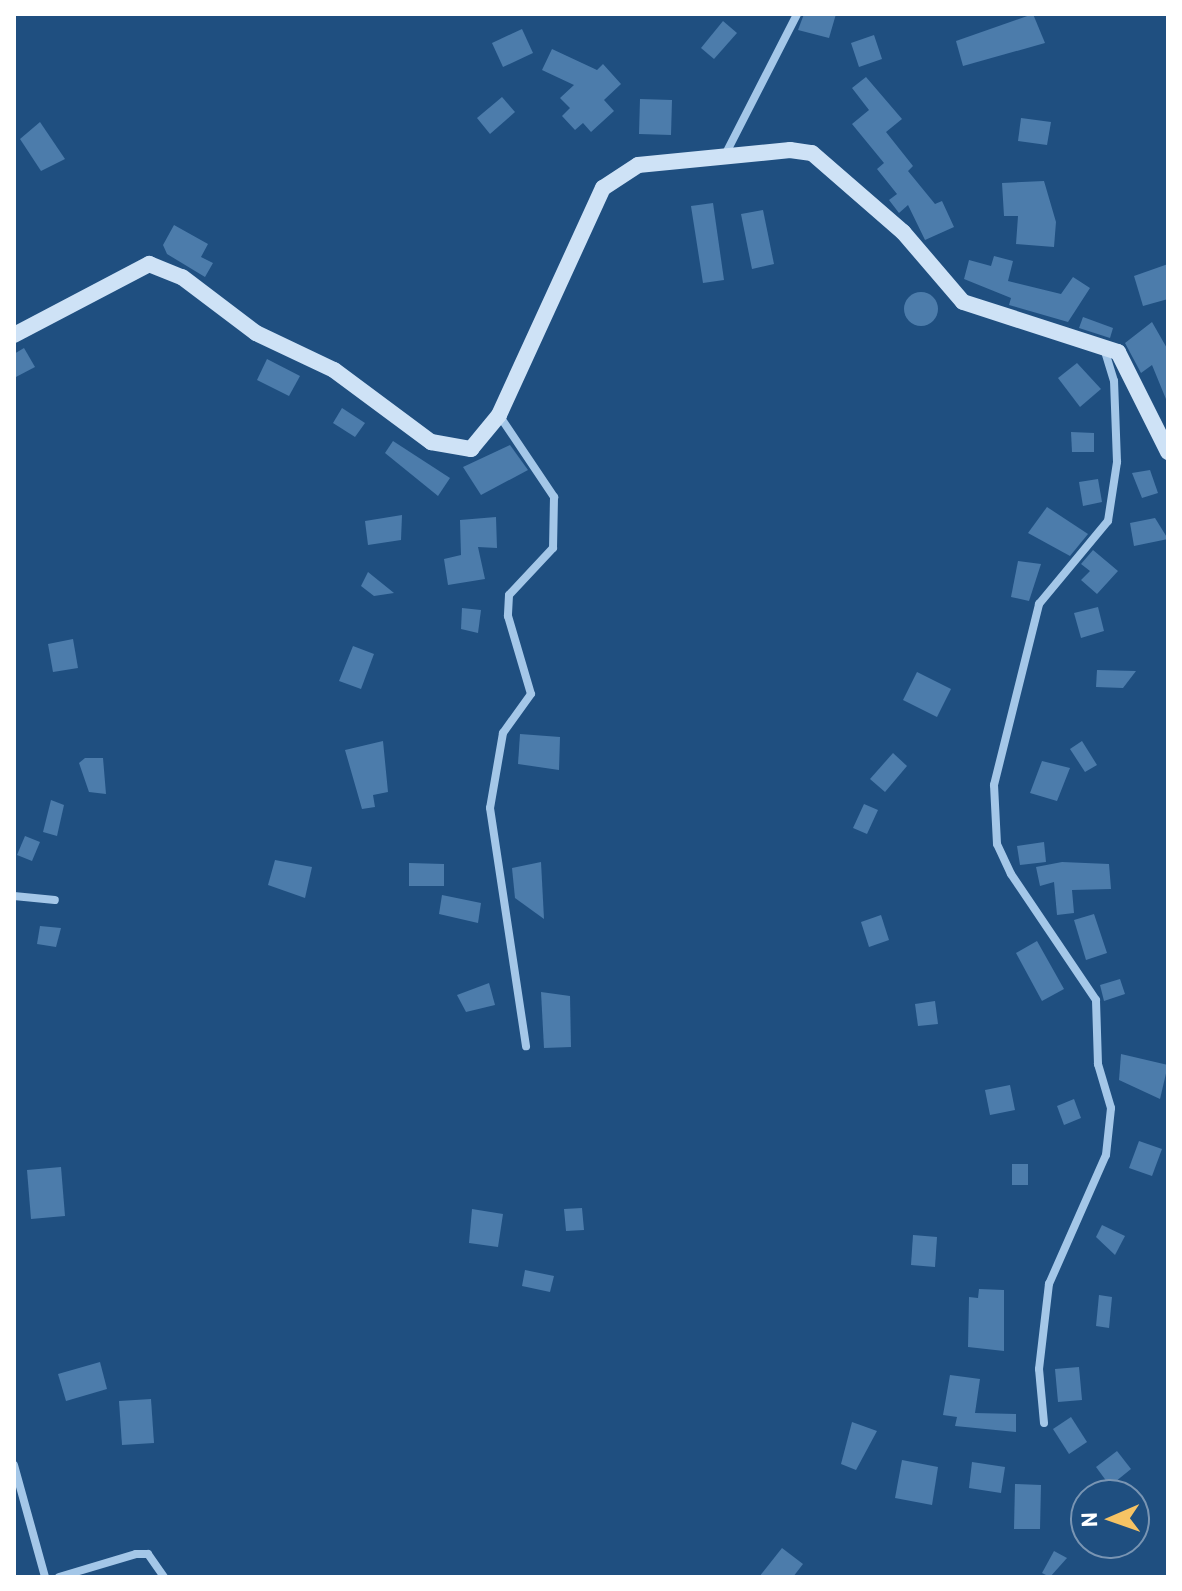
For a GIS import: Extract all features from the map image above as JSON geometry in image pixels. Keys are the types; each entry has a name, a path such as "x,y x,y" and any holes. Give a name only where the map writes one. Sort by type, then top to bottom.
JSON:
{"street":[{"path":"722,162 797,14"},
{"path":"14,335 149,264 182,277 256,333 334,370 431,442 471,449 499,415 603,188 638,165 722,162 812,153 903,232 963,302 1102,345 1128,369 1168,452"},
{"path":"1044,1423 1039,1369 1049,1284 1106,1155 1111,1108 1098,1064 1096,1000 1011,874 997,844 994,785 1039,604 1108,521 1117,462 1114,381 1102,345"},
{"path":"499,415 554,497 553,548 509,595 508,616 531,694 503,733 490,808 526,1046"},
{"path":"14,896 55,900"},
{"path":"14,1465 45,1577"},
{"path":"59,1577 136,1554 148,1554 164,1577"}],"building":[{"path":"804,14 836,14 829,38 798,30"},
{"path":"1033,14 1045,43 963,66 956,41"},
{"path":"723,21 737,33 714,59 701,48"},
{"path":"522,29 533,53 503,67 492,43"},
{"path":"874,35 882,59 859,67 851,43"},
{"path":"552,49 597,70 603,64 621,84 604,100 614,111 591,132 583,123 575,130 562,116 570,108 560,98 574,85 542,70"},
{"path":"866,77 902,119 886,132 913,166 908,171 935,204 942,201 954,227 925,240 908,205 899,213 889,200 897,194 877,169 884,163 852,124 869,110 852,88"},
{"path":"502,97 515,112 490,134 477,118"},
{"path":"640,99 672,100 671,135 639,134"},
{"path":"1021,118 1051,122 1047,145 1018,141"},
{"path":"40,122 65,159 41,171 20,139"},
{"path":"1044,181 1056,222 1054,247 1016,244 1018,216 1004,216 1002,183"},
{"path":"713,203 724,280 703,283 691,206"},
{"path":"763,210 774,264 752,269 741,214"},
{"path":"174,225 208,244 201,257 213,263 205,277 167,254 163,245"},
{"path":"994,256 1013,261 1008,281 1061,294 1073,277 1090,288 1068,322 1009,305 1011,298 964,279 969,260 991,266"},
{"path":"1168,264 1168,299 1143,306 1134,276"},
{"path":"921,292 933,297 938,309 933,321 921,326 909,321 904,309 909,297"},
{"path":"1083,317 1113,328 1110,338 1079,328"},
{"path":"1152,322 1168,350 1168,404 1152,365 1141,373 1125,343"},
{"path":"24,348 35,367 14,378 14,354"},
{"path":"267,359 300,376 289,396 257,380"},
{"path":"1077,363 1101,389 1080,407 1058,378"},
{"path":"342,408 365,423 355,437 333,423"},
{"path":"1071,432 1094,433 1094,452 1072,452"},
{"path":"393,441 450,478 438,496 385,453"},
{"path":"510,445 528,470 481,495 463,467"},
{"path":"1150,470 1158,493 1142,498 1132,473"},
{"path":"1098,479 1102,502 1083,506 1079,482"},
{"path":"1047,507 1088,534 1070,556 1028,533"},
{"path":"402,515 401,540 368,545 365,521"},
{"path":"496,517 497,548 478,547 485,579 448,585 444,559 461,555 460,520"},
{"path":"1155,518 1168,539 1134,546 1130,523"},
{"path":"1093,550 1118,571 1097,594 1081,580 1090,571 1081,564"},
{"path":"1018,561 1041,564 1029,601 1011,597"},
{"path":"368,572 394,593 374,596 361,586"},
{"path":"1098,607 1104,631 1081,638 1074,613"},
{"path":"462,608 481,610 478,633 461,629"},
{"path":"73,639 78,668 53,672 48,644"},
{"path":"353,646 374,654 361,689 339,681"},
{"path":"1097,670 1136,671 1123,688 1096,687"},
{"path":"917,672 951,689 937,717 903,700"},
{"path":"520,734 560,737 559,770 518,764"},
{"path":"383,741 388,792 373,795 375,807 362,809 345,750"},
{"path":"1082,741 1097,765 1085,772 1070,749"},
{"path":"893,753 907,766 885,792 870,779"},
{"path":"85,758 103,758 106,794 89,792 79,763"},
{"path":"1042,761 1070,768 1057,801 1030,793"},
{"path":"51,800 64,805 57,836 43,832"},
{"path":"864,804 878,810 867,834 853,828"},
{"path":"25,836 40,842 32,861 17,855"},
{"path":"1044,842 1046,862 1020,865 1017,846"},
{"path":"275,860 312,867 305,898 268,885"},
{"path":"541,862 544,919 515,898 512,868"},
{"path":"1062,862 1109,864 1111,889 1072,890 1074,913 1057,915 1054,882 1040,886 1036,867"},
{"path":"409,863 444,864 444,886 409,886"},
{"path":"442,895 481,903 478,923 439,914"},
{"path":"1094,914 1107,953 1086,960 1074,920"},
{"path":"881,915 889,940 869,947 861,922"},
{"path":"40,926 61,928 56,947 37,944"},
{"path":"1037,941 1064,989 1042,1001 1016,953"},
{"path":"1120,979 1125,994 1104,1001 1100,985"},
{"path":"489,983 495,1005 466,1012 457,995"},
{"path":"541,992 570,996 571,1047 544,1048"},
{"path":"935,1001 938,1024 918,1026 915,1004"},
{"path":"1121,1054 1168,1065 1160,1099 1119,1080"},
{"path":"1010,1085 1015,1110 990,1115 985,1090"},
{"path":"1074,1099 1081,1118 1064,1125 1057,1106"},
{"path":"1139,1141 1162,1149 1152,1176 1129,1168"},
{"path":"1012,1164 1028,1164 1028,1185 1012,1185"},
{"path":"61,1167 65,1216 31,1219 27,1170"},
{"path":"582,1208 584,1230 566,1231 564,1209"},
{"path":"472,1209 503,1214 498,1247 469,1243"},
{"path":"1102,1225 1125,1236 1115,1255 1096,1237"},
{"path":"913,1235 937,1237 935,1267 911,1265"},
{"path":"525,1270 554,1276 550,1292 522,1286"},
{"path":"979,1289 1004,1290 1004,1351 968,1347 969,1297 978,1298"},
{"path":"1099,1295 1112,1297 1109,1328 1096,1326"},
{"path":"100,1362 107,1389 66,1401 58,1374"},
{"path":"1079,1367 1082,1400 1058,1402 1055,1369"},
{"path":"950,1375 980,1379 975,1413 1016,1414 1016,1432 955,1426 957,1417 943,1415"},
{"path":"151,1399 154,1443 122,1445 119,1401"},
{"path":"1071,1417 1087,1442 1069,1454 1053,1429"},
{"path":"852,1422 877,1431 856,1470 841,1464"},
{"path":"1117,1451 1131,1469 1119,1479 1105,1479 1096,1467"},
{"path":"902,1460 938,1467 932,1505 895,1498"},
{"path":"972,1462 1005,1467 1001,1493 969,1488"},
{"path":"1015,1484 1041,1485 1040,1529 1014,1529"},
{"path":"782,1548 803,1564 793,1577 759,1577"},
{"path":"1054,1551 1067,1558 1050,1577 1042,1573"}]}
